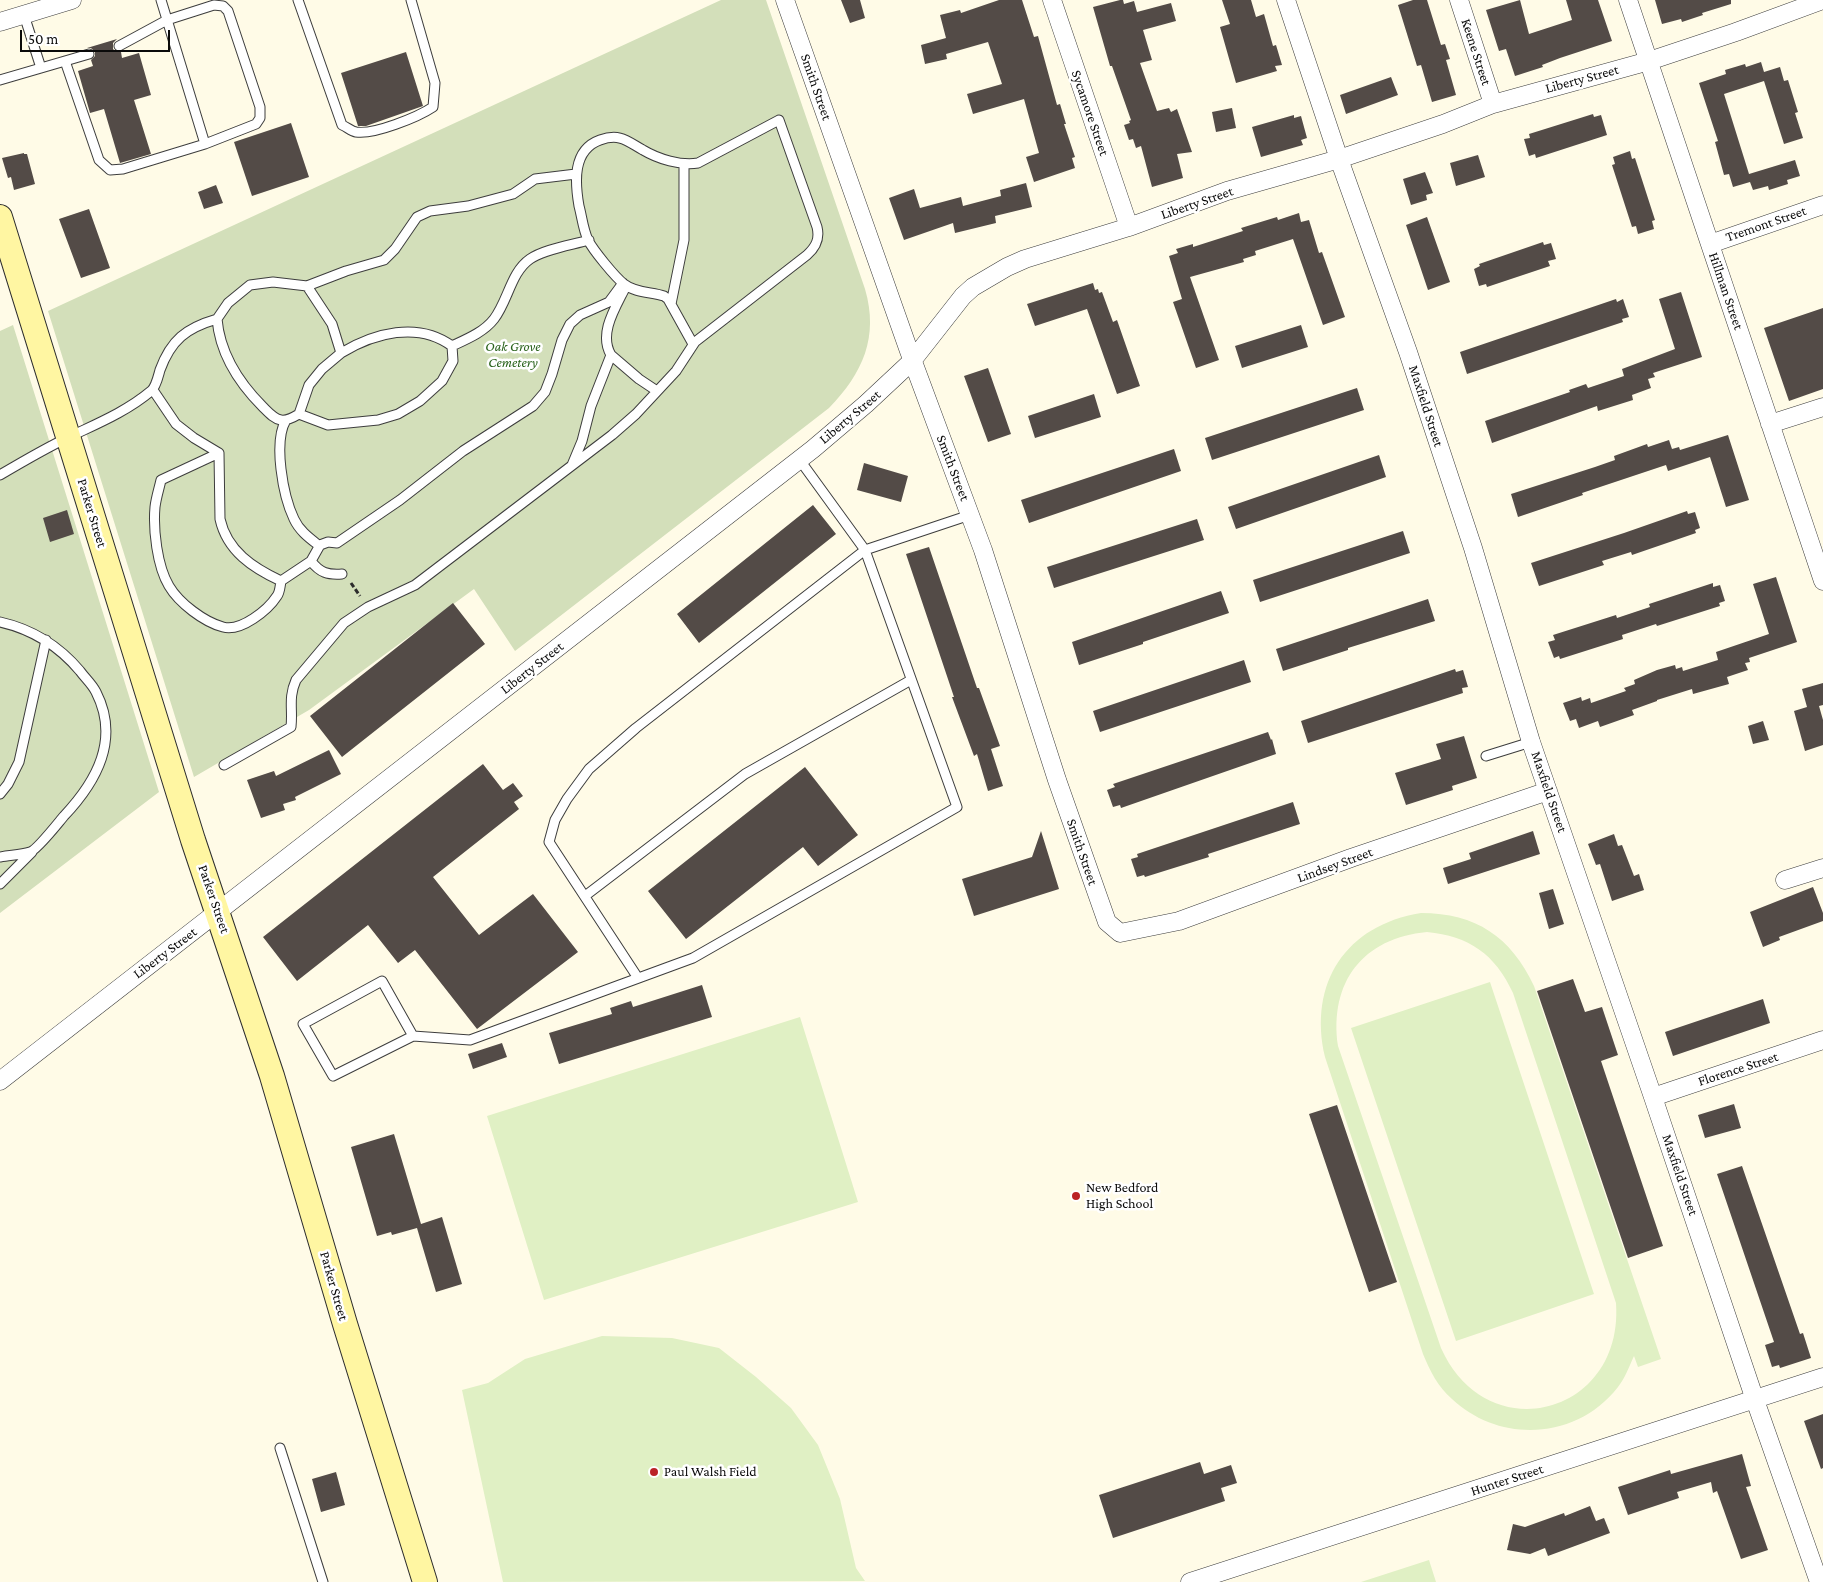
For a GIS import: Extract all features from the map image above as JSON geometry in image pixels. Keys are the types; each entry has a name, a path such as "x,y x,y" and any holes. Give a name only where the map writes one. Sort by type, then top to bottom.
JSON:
{"main road":[{"name":"Parker Street","path":"0,217 193,840 219,912 272,1076 345,1324 425,1582"}],"street":[{"path":"0,22 72,0"},
{"name":"Smith Street","path":"785,0 912,361 986,559 1057,780 1107,922 1120,933"},
{"name":"Sycamore Street","path":"1052,0 1129,227"},
{"name":"Maxfield Street","path":"1286,0 1338,159 1408,352 1473,548 1531,742 1755,1400 1819,1582"},
{"name":"Keene Street","path":"1459,0 1493,104"},
{"name":"Hillman Street","path":"1628,0 1823,581"},
{"name":"Liberty Street","path":"0,1081 799,459 866,404 912,361 963,296 983,279 1025,259 1129,227 1228,192 1338,159 1443,124 1493,104 1649,61 1823,0"},
{"name":"Tremont Street","path":"1710,244 1823,205"},
{"path":"1770,424 1823,407"},
{"name":"Lindsey Street","path":"1120,933 1179,920 1351,858 1548,791"},
{"path":"1786,880 1823,868"},
{"name":"Florence Street","path":"1653,1097 1823,1040"},
{"name":"Hunter Street","path":"1190,1582 1755,1400 1823,1376"}],"lane":[{"path":"161,0 205,144"},
{"path":"298,0 342,125 354,132 366,133 419,116 433,107 435,83 411,0"},
{"path":"65,61 99,160 110,170 123,169 205,144 256,124 260,118 260,108 228,11 223,6 214,5 167,20 119,46"},
{"path":"24,15 41,68"},
{"path":"0,80 89,54"},
{"path":"224,765 291,727 290,702 296,680 344,623 368,607 415,585 630,419 676,370 693,344 807,256 815,247 818,232 779,120 705,160 691,164 684,164 654,155 624,138 597,141 590,146 580,159 576,174 576,189 581,216 589,240 625,285 664,296 671,304 693,344"},
{"path":"671,304 684,240 684,164"},
{"path":"0,475 69,437 96,426 153,390 163,362 171,347 180,337 200,324 217,319 228,303 250,285 273,282 306,286 346,271 384,260 395,249 417,217 430,211 468,206 514,194 535,180 576,174"},
{"path":"452,346 475,335 493,320 520,271 529,260 539,254 589,240"},
{"path":"625,285 612,313 606,333 606,346 611,355 639,379 657,391"},
{"path":"219,453 161,480 155,507 162,567 169,586 193,612 209,622 225,628 236,626 254,618 267,609 278,594 281,581 311,561 320,546 328,542 337,544 400,500 463,451 532,406 545,392 562,340 570,324 580,315 609,302 625,285"},
{"path":"306,286 332,324 341,353"},
{"path":"217,319 223,350 244,387 279,420 286,420 299,414 328,425 378,420 398,414 420,401 442,381 453,361 452,346 444,340 427,334 401,332 368,339 341,353 322,369 309,385 299,414"},
{"path":"572,465 582,441 599,382 611,355"},
{"path":"153,390 176,424 194,438 219,453"},
{"path":"286,420 282,426 280,440 282,475 289,507 300,529 320,546"},
{"path":"219,453 220,519 223,530 232,546 243,558 260,571 281,581"},
{"path":"413,1036 382,981 303,1024 332,1076 413,1036 470,1040 693,958 956,807 865,550 799,459"},
{"path":"638,978 549,842 555,820 567,799 589,769 636,728 865,550 970,515"},
{"path":"311,561 322,573 330,575 342,574"},
{"path":"0,622 19,626 46,640 71,660 96,691 104,712 106,735 103,754 92,782 70,811 0,884"},
{"path":"0,794 8,784 19,762 46,640"},
{"path":"585,896 745,774 911,680"},
{"path":"1486,756 1531,742"},
{"path":"0,856 32,852"},
{"path":"280,1448 323,1582"}],"green space":[{"name":"Oak Grove Cemetery","path":"721,0 766,0 865,289 869,306 869,339 859,368 851,381 829,408 515,651 474,589 309,710 194,777 48,311"},
{"path":"13,325 159,792 0,913 0,331"},
{"path":"1421,913 1441,914 1475,923 1503,941 1525,969 1534,986 1661,1359 1638,1367 1634,1356 1618,1387 1601,1405 1582,1418 1560,1426 1538,1430 1515,1429 1492,1424 1471,1414 1452,1399 1435,1378 1423,1354 1325,1057 1321,1030 1322,1005 1328,982 1338,962 1353,944 1372,930 1395,920","holes":["1427,932 1456,938 1479,949 1498,968 1513,993 1616,1303 1613,1341 1598,1372 1576,1394 1549,1406 1519,1409 1489,1400 1462,1380 1441,1348 1338,1046 1337,1023 1339,1002 1345,983 1355,967 1368,954 1385,943 1404,936"]},
{"path":"1490,982 1594,1294 1456,1341 1351,1028"},
{"path":"800,1017 858,1202 544,1300 487,1116"},
{"name":"Paul Walsh Field","path":"602,1336 672,1338 719,1348 791,1408 818,1445 840,1499 856,1568 865,1581 503,1582 462,1390 488,1383 525,1359"},
{"path":"1429,1560 1436,1582 1361,1582"}],"building":[{"path":"841,0 860,0 865,18 850,23"},
{"path":"999,0 1022,0 1034,37 1038,36 1057,105 1060,104 1066,124 1064,124 1075,157 1072,158 1075,168 1034,182 1026,157 1039,153 1024,99 973,114 967,94 1002,84 988,42 946,54 947,59 925,64 921,45 946,38 940,15 960,10 961,13"},
{"path":"1123,0 1124,4 1134,1 1137,12 1171,3 1176,21 1143,30 1152,60 1140,63 1157,111 1169,108 1171,112 1177,109 1192,152 1177,154 1183,178 1152,187 1141,146 1136,148 1133,139 1129,140 1124,125 1130,123 1129,121 1131,120 1112,66 1110,66 1093,7"},
{"path":"1222,0 1251,0 1256,17 1264,14 1273,46 1276,45 1282,65 1275,66 1277,71 1236,83 1220,27 1230,24"},
{"path":"1413,0 1427,0 1441,45 1445,44 1450,59 1446,60 1456,95 1432,102 1421,65 1417,66 1398,5"},
{"path":"1520,0 1529,34 1572,20 1566,0 1598,0 1612,41 1560,58 1542,65 1543,67 1515,76 1506,49 1499,51 1486,10"},
{"path":"1655,0 1731,0 1731,4 1702,13 1703,15 1682,22 1681,19 1662,24"},
{"path":"117,39 113,43 113,49 116,52 121,52 122,58 139,53 151,95 134,100 151,154 120,163 104,109 90,113 78,71 93,66 91,60 95,56 95,52 91,48 87,48"},
{"path":"406,52 423,106 366,126 358,126 341,73"},
{"path":"1761,62 1764,72 1780,67 1784,81 1788,80 1798,112 1795,113 1803,138 1784,144 1764,81 1724,94 1749,174 1795,160 1800,176 1787,180 1788,184 1769,190 1768,186 1753,190 1750,182 1733,187 1729,174 1724,175 1715,142 1718,141 1699,83 1726,74 1725,70 1745,64 1746,67"},
{"path":"1391,77 1398,95 1346,114 1340,95"},
{"path":"1232,108 1236,128 1216,132 1212,112"},
{"path":"1593,114 1594,117 1601,115 1607,135 1536,158 1535,154 1529,156 1524,139 1530,138 1529,134"},
{"path":"1294,115 1294,118 1301,116 1307,138 1301,140 1303,145 1261,157 1252,127"},
{"path":"291,123 309,177 252,196 234,142"},
{"path":"1630,151 1632,159 1635,158 1655,220 1652,221 1654,229 1638,234 1636,226 1632,227 1612,165 1615,164 1613,157"},
{"path":"27,154 35,184 14,190 11,177 8,178 2,158"},
{"path":"1478,155 1485,177 1456,186 1450,163"},
{"path":"1425,172 1433,193 1426,195 1427,200 1411,205 1403,179"},
{"path":"1026,183 1032,207 995,216 996,223 955,233 953,223 904,240 889,198 914,189 920,208 961,197 963,206 1001,196 1000,190"},
{"path":"216,185 223,203 204,209 198,192"},
{"path":"89,209 110,268 81,278 59,219"},
{"path":"1299,213 1301,222 1309,220 1319,253 1322,252 1345,317 1323,325 1293,239 1255,251 1256,255 1243,259 1244,262 1190,277 1219,360 1196,368 1173,302 1182,299 1169,256 1178,253 1176,249 1193,244 1193,247 1243,231 1241,228 1277,217 1278,220"},
{"path":"1427,217 1450,282 1428,290 1406,225"},
{"path":"1543,242 1544,245 1551,243 1556,259 1548,261 1550,266 1487,287 1486,284 1479,286 1474,269 1480,266 1479,264"},
{"path":"1093,283 1095,290 1098,289 1099,293 1102,292 1113,322 1117,320 1140,386 1117,394 1087,309 1035,326 1027,304"},
{"path":"1681,292 1702,357 1653,373 1655,377 1648,379 1651,388 1632,395 1633,400 1598,411 1597,406 1492,443 1485,421 1570,392 1569,390 1586,384 1588,388 1624,376 1622,369 1675,349 1659,299"},
{"path":"1616,299 1617,302 1623,299 1629,317 1622,319 1623,322 1467,374 1460,352"},
{"path":"1823,308 1823,389 1789,401 1764,328"},
{"path":"1301,325 1308,347 1242,368 1235,346"},
{"path":"988,368 1011,434 988,442 964,376"},
{"path":"1357,388 1364,410 1212,460 1205,438"},
{"path":"1094,394 1101,417 1035,438 1028,416"},
{"path":"1728,435 1749,500 1726,507 1710,457 1668,471 1666,465 1518,517 1511,494 1615,460 1614,456 1647,444 1648,447 1669,440 1672,449 1679,447 1680,450"},
{"path":"1174,449 1181,471 1029,523 1021,500"},
{"path":"1379,455 1386,477 1236,529 1228,507"},
{"path":"864,463 908,476 901,502 857,490"},
{"path":"813,505 836,534 699,643 677,614"},
{"path":"67,510 74,534 50,542 43,518"},
{"path":"1687,511 1688,514 1695,512 1700,528 1695,530 1696,533 1632,555 1631,552 1602,561 1604,565 1539,586 1531,563"},
{"path":"1197,519 1204,540 1054,588 1047,567"},
{"path":"1403,531 1410,553 1260,602 1253,580"},
{"path":"929,547 977,688 979,688 1000,746 991,749 1003,786 988,791 977,754 974,756 952,697 954,697 906,554"},
{"path":"1776,577 1797,642 1749,658 1750,662 1745,663 1748,670 1727,677 1729,684 1693,694 1692,689 1657,700 1632,710 1634,715 1600,727 1598,721 1579,728 1576,719 1570,721 1563,703 1581,697 1582,701 1590,698 1591,703 1626,691 1624,688 1635,684 1634,680 1657,670 1675,665 1676,669 1682,667 1683,671 1718,660 1716,652 1769,634 1753,584"},
{"path":"1713,583 1713,587 1720,585 1725,601 1719,603 1720,606 1622,635 1623,639 1560,659 1559,656 1554,658 1548,642 1555,640 1553,635 1616,615 1617,618 1650,607 1649,604"},
{"path":"1221,591 1229,613 1079,665 1072,642"},
{"path":"1428,599 1435,621 1348,648 1348,650 1283,671 1276,649"},
{"path":"453,603 485,644 342,757 310,716"},
{"path":"1244,660 1251,682 1100,732 1093,711"},
{"path":"1455,669 1456,672 1463,670 1468,687 1462,688 1463,693 1308,743 1301,721"},
{"path":"1823,683 1823,705 1819,706 1823,720 1823,745 1805,751 1794,711 1807,707 1802,689"},
{"path":"1763,721 1769,740 1753,744 1748,726"},
{"path":"1268,732 1276,754 1121,808 1120,805 1113,807 1107,790 1115,787 1113,784"},
{"path":"1464,736 1477,778 1452,786 1453,790 1406,805 1395,773 1441,759 1436,744"},
{"path":"329,750 341,774 295,797 296,800 283,804 285,810 261,818 247,780 274,771 276,776"},
{"path":"483,764 503,790 513,783 523,796 514,802 519,809 433,877 479,935 533,894 578,952 477,1029 415,950 398,963 368,925 297,981 263,937"},
{"path":"805,767 858,835 818,866 803,847 686,939 648,891"},
{"path":"1293,802 1300,824 1208,854 1209,857 1145,877 1144,875 1137,877 1131,859 1138,857 1137,854"},
{"path":"1041,831 1059,889 974,916 962,879 1032,857"},
{"path":"1533,831 1540,854 1448,884 1443,868 1471,859 1469,853"},
{"path":"1614,834 1618,846 1622,845 1634,876 1639,874 1644,890 1612,901 1600,864 1596,865 1588,844"},
{"path":"1813,887 1823,913 1823,921 1779,937 1780,940 1763,947 1750,912"},
{"path":"1553,889 1564,924 1549,929 1539,893"},
{"path":"1573,979 1585,1012 1602,1007 1618,1055 1601,1061 1663,1246 1628,1258 1537,991"},
{"path":"702,985 712,1017 559,1064 549,1033 612,1014 610,1008 631,1001 633,1007"},
{"path":"1763,999 1770,1023 1673,1056 1665,1032"},
{"path":"502,1043 507,1057 473,1069 468,1054"},
{"path":"1734,1104 1741,1128 1705,1138 1698,1115"},
{"path":"1337,1105 1397,1282 1369,1292 1309,1114"},
{"path":"394,1134 421,1224 442,1217 462,1284 436,1292 417,1228 392,1235 391,1232 377,1236 351,1147"},
{"path":"1742,1166 1800,1334 1803,1333 1811,1358 1780,1368 1779,1365 1772,1367 1765,1345 1774,1342 1717,1174"},
{"path":"1823,1414 1823,1468 1821,1469 1804,1421"},
{"path":"1742,1454 1751,1486 1746,1487 1768,1550 1741,1559 1717,1491 1713,1493 1711,1482 1677,1492 1679,1498 1628,1515 1618,1487 1670,1470 1671,1474"},
{"path":"1200,1462 1204,1474 1231,1465 1237,1483 1221,1488 1225,1501 1113,1538 1099,1495"},
{"path":"336,1472 345,1505 321,1512 312,1479"},
{"path":"1590,1506 1596,1521 1604,1518 1610,1533 1548,1556 1545,1548 1530,1554 1507,1550 1513,1524 1525,1527 1564,1513 1565,1516"}],"place":[{"name":"New Bedford High School","path":"1076,1196"},
{"name":"Paul Walsh Field","path":"654,1472"}]}
